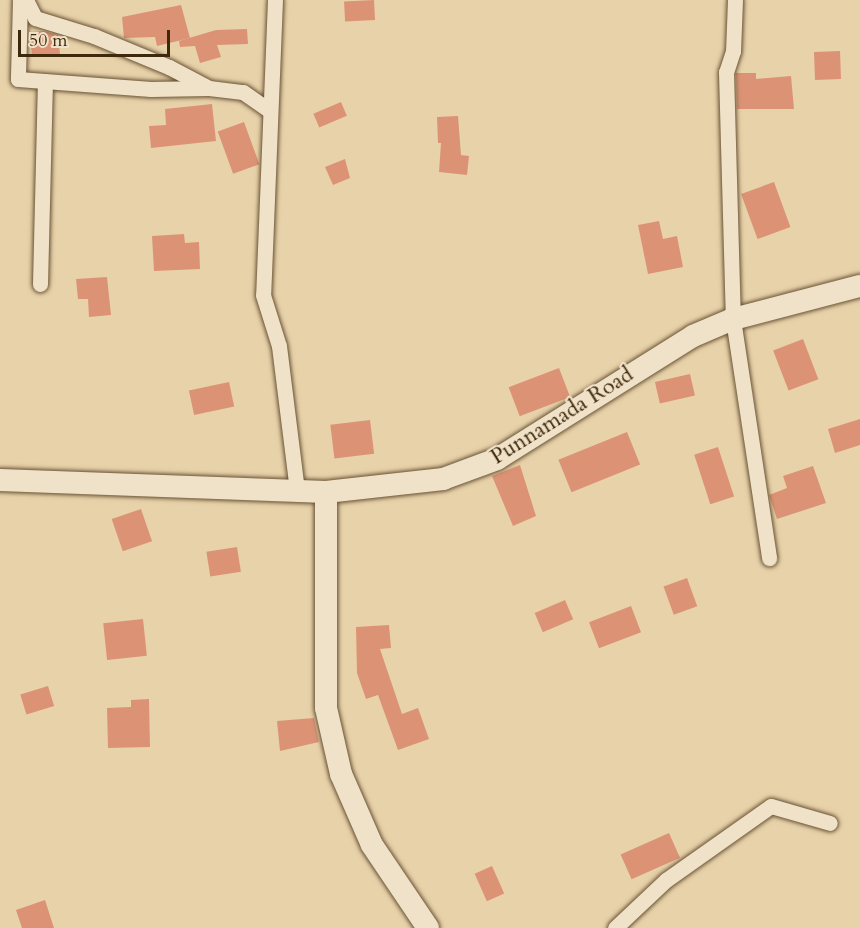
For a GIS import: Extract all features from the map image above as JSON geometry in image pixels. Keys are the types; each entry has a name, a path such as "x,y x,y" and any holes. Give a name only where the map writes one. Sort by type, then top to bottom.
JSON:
{"main road":[{"name":"Punnamada Road","path":"0,480 326,492 443,479 497,459 658,356 733,319 860,286"},
{"path":"326,492 326,708 340,774 372,845 428,928"}],"street":[{"path":"20,0 18,79 151,89 209,88 243,92 269,110"},
{"path":"26,0 35,18 94,36 169,67 209,88"},
{"path":"275,0 269,110 270,185 263,295 279,346 297,490"},
{"path":"735,0 733,51 726,72 733,319 769,558"},
{"path":"40,284 45,81"},
{"path":"615,928 666,880 771,806 830,823"}],"building":[{"path":"374,0 375,20 345,22 344,2"},
{"path":"181,5 190,38 157,46 155,37 124,38 122,17"},
{"path":"247,29 248,44 217,45 221,57 200,63 195,46 180,47 179,41 216,30"},
{"path":"44,31 58,35 60,54 32,57 30,32"},
{"path":"840,51 841,79 815,80 814,52"},
{"path":"736,73 756,73 756,79 791,76 794,109 737,109"},
{"path":"341,102 347,116 319,128 313,114"},
{"path":"212,104 216,141 151,148 149,126 166,125 165,109"},
{"path":"458,116 461,155 469,156 467,175 439,172 441,143 438,143 437,117"},
{"path":"244,122 259,164 233,174 218,132"},
{"path":"345,159 350,178 333,185 325,167"},
{"path":"774,182 790,227 758,239 741,194"},
{"path":"659,221 663,239 677,236 683,267 648,274 638,225"},
{"path":"184,234 185,243 199,242 200,269 154,271 152,236"},
{"path":"107,277 111,315 89,317 88,299 78,299 76,279"},
{"path":"803,339 818,379 789,391 773,350"},
{"path":"559,368 570,397 520,416 509,387"},
{"path":"690,374 695,395 660,404 655,382"},
{"path":"229,382 234,406 194,415 189,391"},
{"path":"860,419 860,445 835,453 828,429"},
{"path":"370,420 374,454 334,459 330,425"},
{"path":"627,432 640,464 571,492 558,460"},
{"path":"718,447 734,496 710,504 694,455"},
{"path":"520,465 536,516 513,526 492,476"},
{"path":"813,466 826,503 777,519 769,495 787,488 783,476"},
{"path":"141,509 152,541 123,551 112,519"},
{"path":"237,547 241,572 210,577 206,552"},
{"path":"687,578 697,606 674,615 664,587"},
{"path":"565,600 573,619 543,632 535,613"},
{"path":"631,606 641,632 599,648 589,622"},
{"path":"143,619 147,656 107,660 103,623"},
{"path":"389,625 391,648 380,649 402,714 418,708 429,739 398,750 378,695 366,699 357,673 356,627"},
{"path":"48,686 54,706 26,715 20,694"},
{"path":"149,699 150,747 108,748 107,708 131,707 131,700"},
{"path":"314,718 319,742 280,751 277,721"},
{"path":"669,833 680,858 632,879 621,855"},
{"path":"492,866 504,893 487,901 475,874"},
{"path":"45,900 54,928 22,928 16,910"}]}
